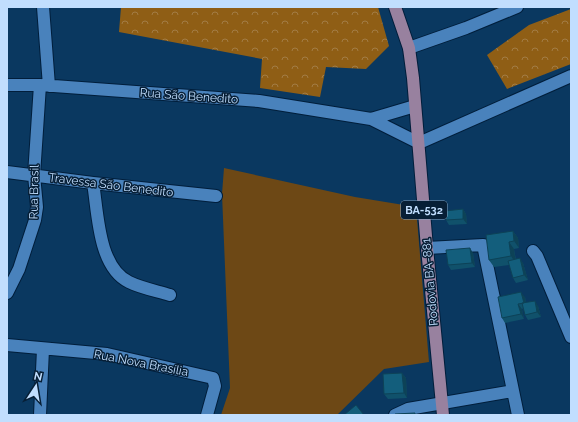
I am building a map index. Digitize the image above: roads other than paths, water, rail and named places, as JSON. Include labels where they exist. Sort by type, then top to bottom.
[{"type":"main road","name":"Rodovia BA-881","points":[[395,7],[409,48],[443,409]]},
{"type":"street","name":"Rua Brasil","points":[[7,293],[19,269],[35,220],[37,207],[34,175],[44,86],[43,7]]},
{"type":"street","points":[[409,48],[466,28],[517,7]]},
{"type":"street","points":[[419,143],[570,78]]},
{"type":"street","name":"Rua São Benedito","points":[[7,85],[44,86],[259,101],[371,119],[419,143]]},
{"type":"street","name":"Rua São Benedito","points":[[371,119],[415,106]]},
{"type":"street","name":"Travessa São Benedito","points":[[7,172],[216,196]]},
{"type":"street","points":[[93,183],[105,256],[120,276],[130,283],[170,295]]},
{"type":"street","points":[[427,248],[483,245],[518,415]]},
{"type":"street","points":[[532,252],[537,256],[571,338]]},
{"type":"street","name":"Rua Nova Brasília","points":[[7,345],[107,354],[213,378],[215,386],[207,415]]},
{"type":"street","points":[[40,415],[43,349]]},
{"type":"street","points":[[395,415],[408,409],[443,409],[513,392]]}]
